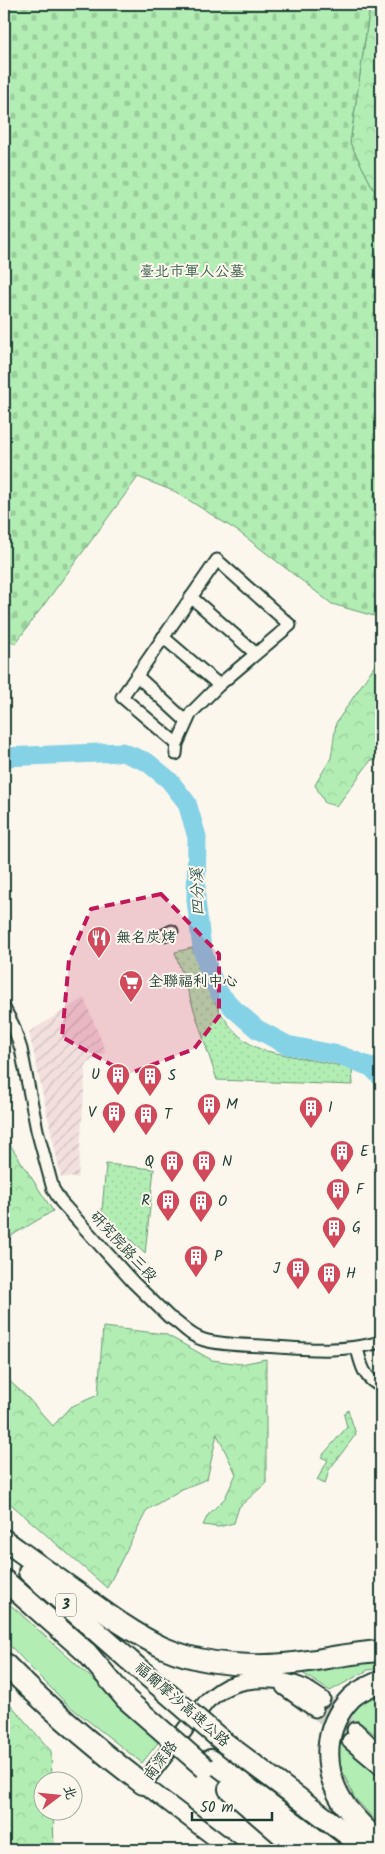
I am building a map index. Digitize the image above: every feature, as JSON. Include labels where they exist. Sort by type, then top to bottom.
[{"type":"highway","points":[[4,1540],[102,1610],[141,1636],[166,1648],[214,1662],[263,1666],[292,1664],[381,1651]]},
{"type":"highway","name":"福爾摩沙高速公路","points":[[4,1550],[225,1743],[368,1850]]},
{"type":"highway","name":"3","points":[[4,1580],[87,1653],[126,1699],[208,1764]]},
{"type":"highway","points":[[4,1663],[65,1722],[142,1784]]},
{"type":"highway","points":[[381,1681],[352,1697],[338,1714],[328,1749],[328,1766],[332,1784],[343,1804],[381,1843]]},
{"type":"highway","points":[[208,1764],[299,1850]]},
{"type":"highway","name":"福爾摩沙高速公路","points":[[208,1764],[330,1850]]},
{"type":"main road","name":"南深路","points":[[230,1850],[142,1784],[207,1702],[216,1693],[229,1686],[264,1680],[287,1682],[304,1688],[318,1704]]},
{"type":"main road","points":[[381,1755],[353,1736],[381,1767]]},
{"type":"street","points":[[217,560],[290,625],[255,653],[191,713],[186,721],[176,749],[122,697],[163,637],[217,560]]},
{"type":"street","points":[[191,597],[255,653]]},
{"type":"street","points":[[163,637],[219,685]]},
{"type":"street","points":[[136,676],[186,721]]},
{"type":"street","name":"研究院路三段","points":[[4,1008],[22,1049],[37,1130],[53,1189],[61,1202],[133,1282],[169,1317],[175,1320],[184,1330],[204,1340],[234,1344],[328,1350],[357,1348],[381,1342]]},
{"type":"street","points":[[357,1348],[362,1369],[371,1382],[381,1386]]},
{"type":"highlighted area","points":[[161,894],[219,954],[219,1016],[194,1049],[128,1074],[62,1037],[69,960],[91,909]]},
{"type":"shaded area","points":[[84,998],[106,1052],[86,1064],[78,1178],[61,1177],[29,1032]]},
{"type":"green space","name":"臺北市軍人公墓","points":[[4,4],[365,4],[369,12],[350,143],[381,204],[381,618],[332,604],[239,532],[176,492],[138,477],[15,644],[4,634]]},
{"type":"green space","points":[[365,4],[381,4],[381,204],[350,143],[369,12]]},
{"type":"green space","points":[[381,656],[381,761],[371,760],[337,806],[325,803],[315,785],[331,758],[336,723]]},
{"type":"green space","points":[[192,948],[218,1009],[238,1035],[266,1051],[352,1068],[353,1085],[217,1080],[175,952]]},
{"type":"green space","points":[[4,1104],[7,1140],[53,1211],[4,1240]]},
{"type":"green space","points":[[106,1164],[154,1169],[145,1254],[102,1211]]},
{"type":"green space","points":[[103,1327],[165,1334],[212,1360],[241,1364],[266,1359],[266,1483],[239,1507],[234,1523],[218,1527],[203,1525],[208,1515],[225,1498],[236,1474],[217,1434],[207,1479],[182,1489],[147,1510],[107,1588],[4,1498],[4,1376],[27,1397],[53,1426],[70,1407],[98,1395]]},
{"type":"green space","points":[[348,1410],[356,1434],[329,1470],[325,1484],[317,1480],[328,1460],[321,1457],[347,1427],[344,1415]]},
{"type":"green space","points":[[4,1599],[160,1740],[142,1763],[68,1705],[4,1639]]},
{"type":"green space","points":[[381,1658],[381,1668],[368,1670],[330,1691],[299,1671]]},
{"type":"green space","points":[[381,1688],[381,1739],[357,1720],[345,1740],[357,1756],[381,1780],[381,1825],[354,1797],[337,1754],[342,1721],[354,1705]]},
{"type":"green space","points":[[4,1697],[51,1751],[52,1772],[32,1772],[32,1822],[53,1822],[54,1850],[4,1850]]},
{"type":"waterway","name":"四分溪","points":[[4,757],[122,752],[147,762],[169,780],[187,803],[197,837],[196,900],[202,949],[219,993],[257,1029],[287,1045],[339,1055],[371,1067],[381,1077]]},
{"type":"tunnel","points":[[322,1699],[355,1730]]},
{"type":"tunnel","points":[[315,1709],[350,1741]]},
{"type":"place","name":"無名炭烤","points":[[99,959]]},
{"type":"place","name":"全聯福利中心","points":[[131,1003]]},
{"type":"place","name":"U","points":[[118,1096]]},
{"type":"place","name":"S","points":[[150,1097]]},
{"type":"place","name":"M","points":[[209,1126]]},
{"type":"place","name":"I","points":[[311,1129]]},
{"type":"place","name":"V","points":[[114,1134]]},
{"type":"place","name":"T","points":[[146,1136]]},
{"type":"place","name":"E","points":[[342,1173]]},
{"type":"place","name":"Q","points":[[172,1183]]},
{"type":"place","name":"N","points":[[204,1183]]},
{"type":"place","name":"F","points":[[338,1211]]},
{"type":"place","name":"R","points":[[168,1222]]},
{"type":"place","name":"O","points":[[201,1223]]},
{"type":"place","name":"G","points":[[334,1249]]},
{"type":"place","name":"P","points":[[196,1278]]},
{"type":"place","name":"J","points":[[298,1290]]},
{"type":"place","name":"H","points":[[329,1295]]}]
